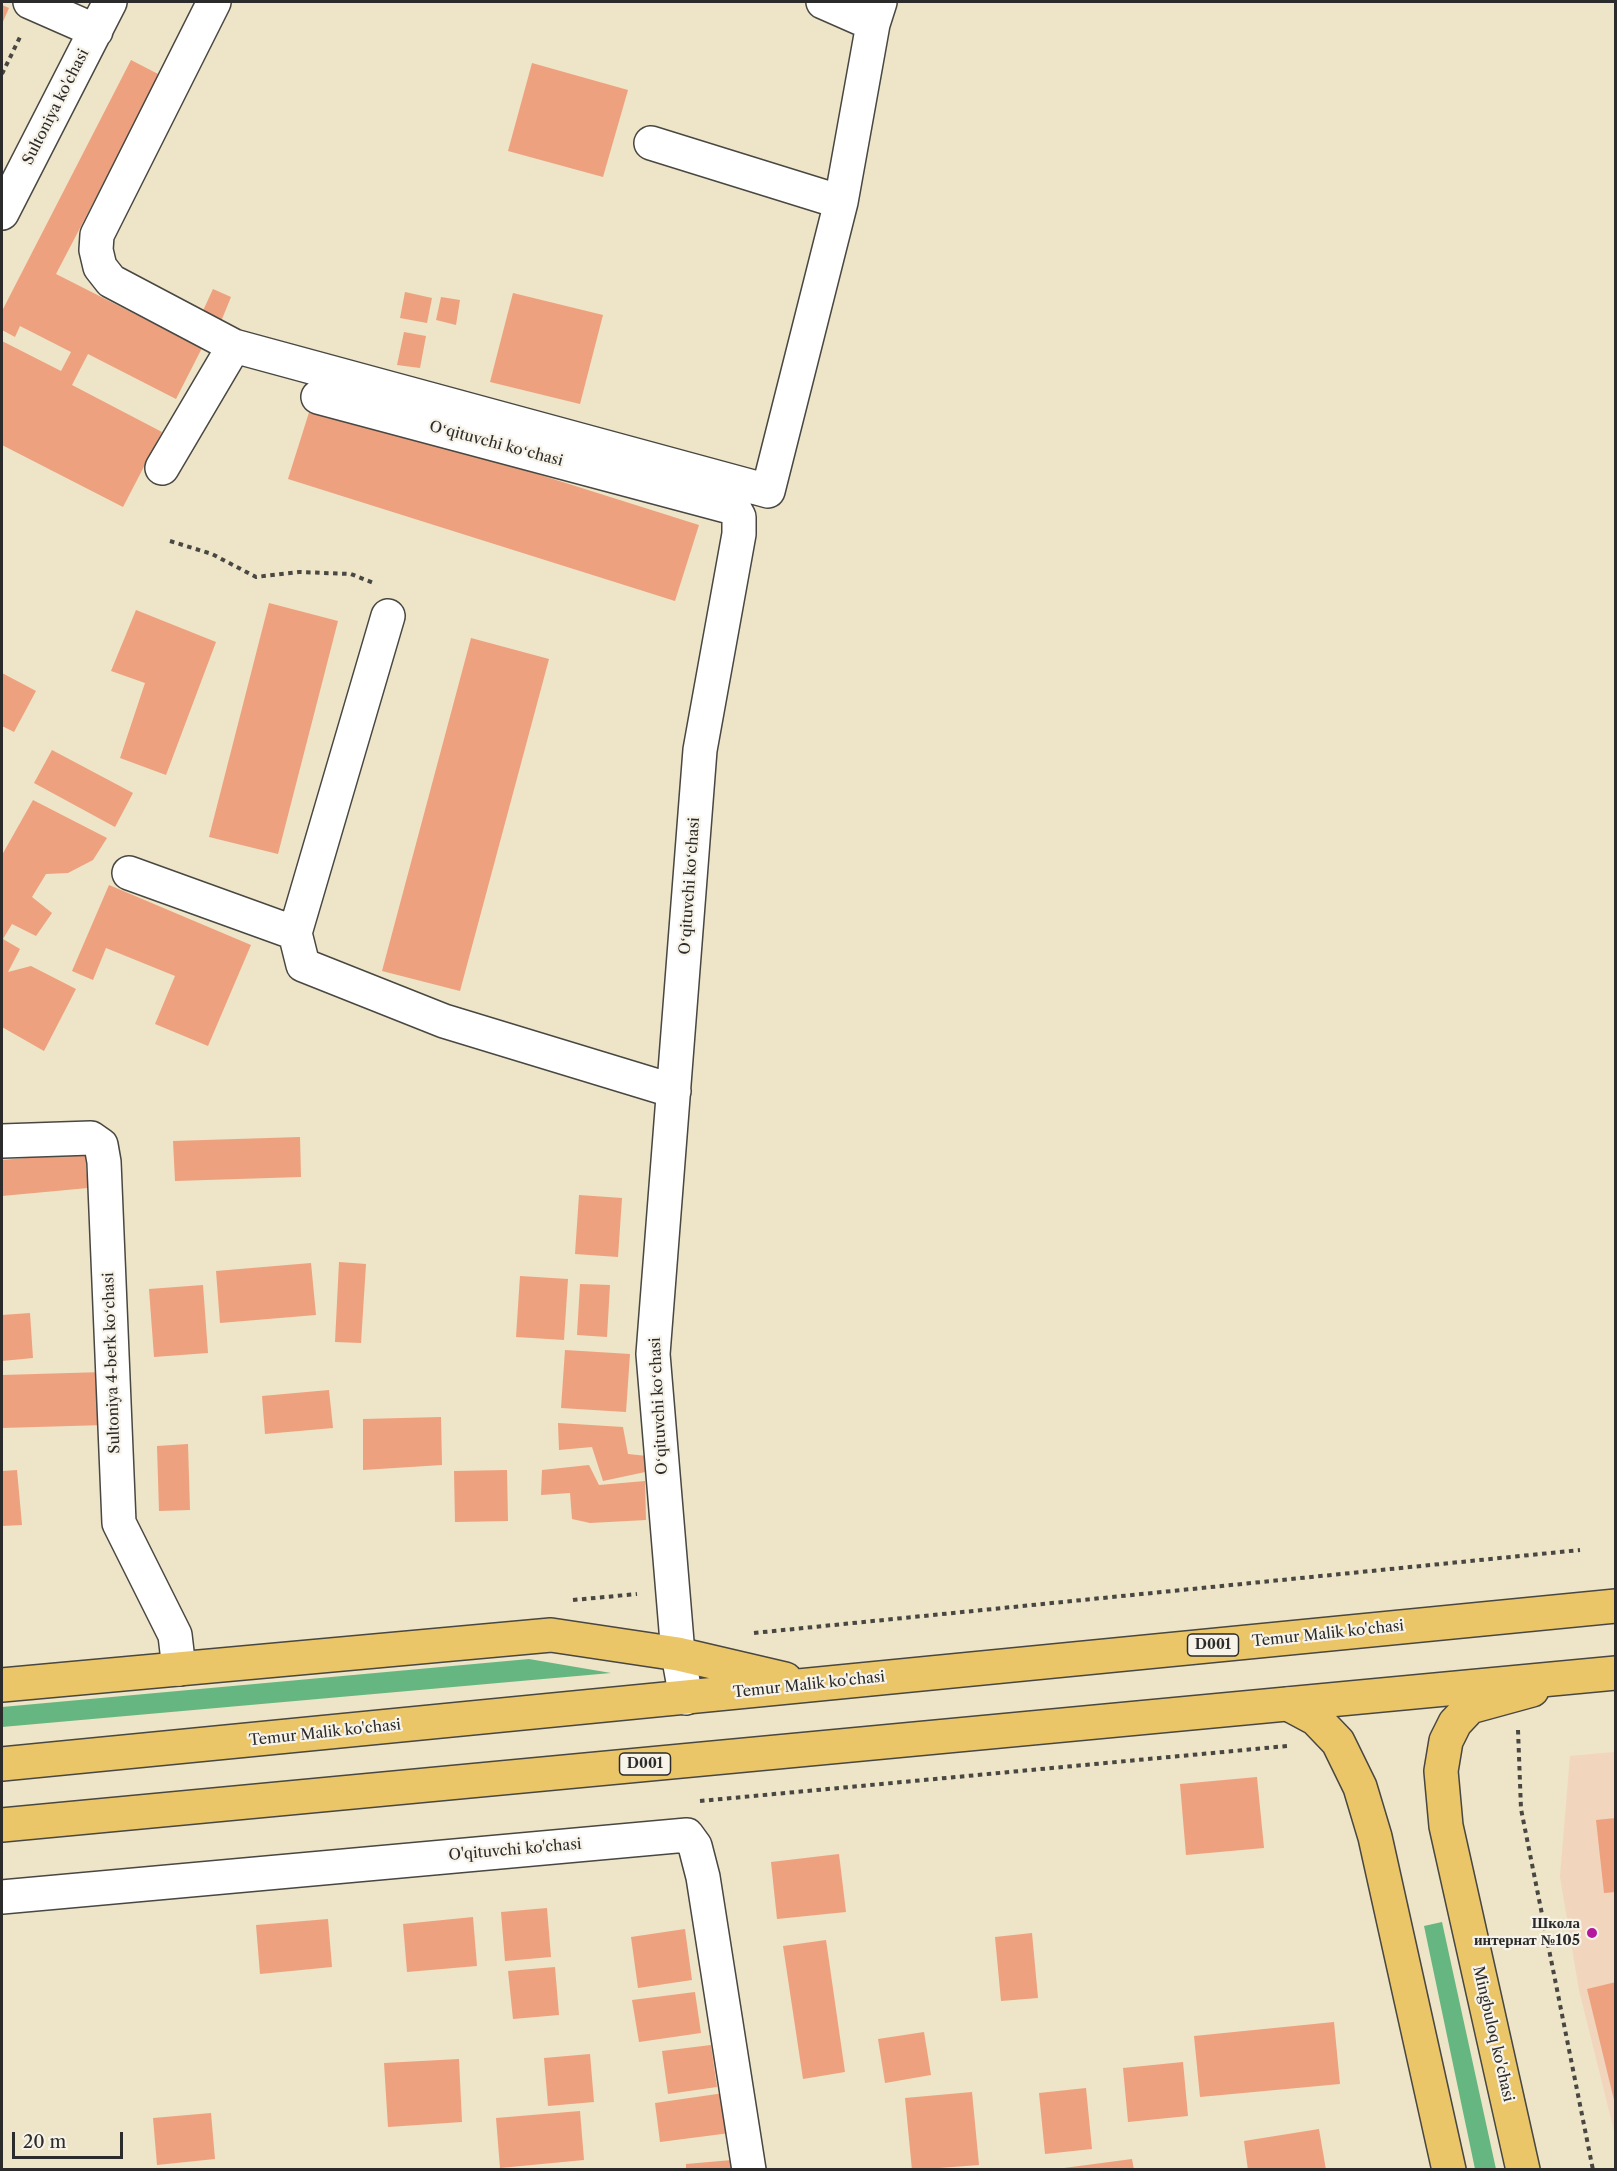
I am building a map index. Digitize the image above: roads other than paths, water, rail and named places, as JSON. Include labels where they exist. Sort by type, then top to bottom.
[{"type":"main road","name":"Temur Malik ko'chasi","points":[[2,1764],[1616,1606]]},
{"type":"main road","points":[[2,1685],[551,1635],[676,1639],[810,1685]]},
{"type":"main road","name":"D001","points":[[2,1825],[1601,1674]]},
{"type":"main road","name":"Mingbuloq ko'chasi","points":[[1523,2169],[1446,1826],[1441,1787],[1442,1756],[1455,1723],[1470,1707],[1601,1674]]},
{"type":"main road","points":[[1288,1704],[1316,1719],[1338,1742],[1360,1787],[1375,1837],[1449,2169]]},
{"type":"street","points":[[30,2],[96,31]]},
{"type":"street","name":"Sultoniya ko'chasi","points":[[2,213],[110,2]]},
{"type":"street","points":[[214,2],[97,235],[96,250],[100,267],[111,281],[234,346],[768,491],[841,201],[876,13],[823,2]]},
{"type":"street","points":[[651,142],[841,201]]},
{"type":"street","points":[[162,468],[234,346]]},
{"type":"street","name":"Oʻqituvchi koʻchasi","points":[[318,397],[734,508],[739,517],[739,534],[700,750],[653,1354],[676,1639],[686,1698]]},
{"type":"street","points":[[388,616],[295,933],[303,965],[444,1021],[674,1091]]},
{"type":"street","points":[[129,873],[295,933]]},
{"type":"street","name":"Sultoniya 4-berk koʻchasi","points":[[2,1141],[91,1138],[101,1145],[104,1162],[119,1523],[175,1635],[179,1669]]},
{"type":"street","name":"O'qituvchi ko'chasi","points":[[2,1897],[687,1835],[695,1846],[703,1877],[749,2169]]},
{"type":"place","name":"Школа интернат №105","points":[[1592,1933]]}]
